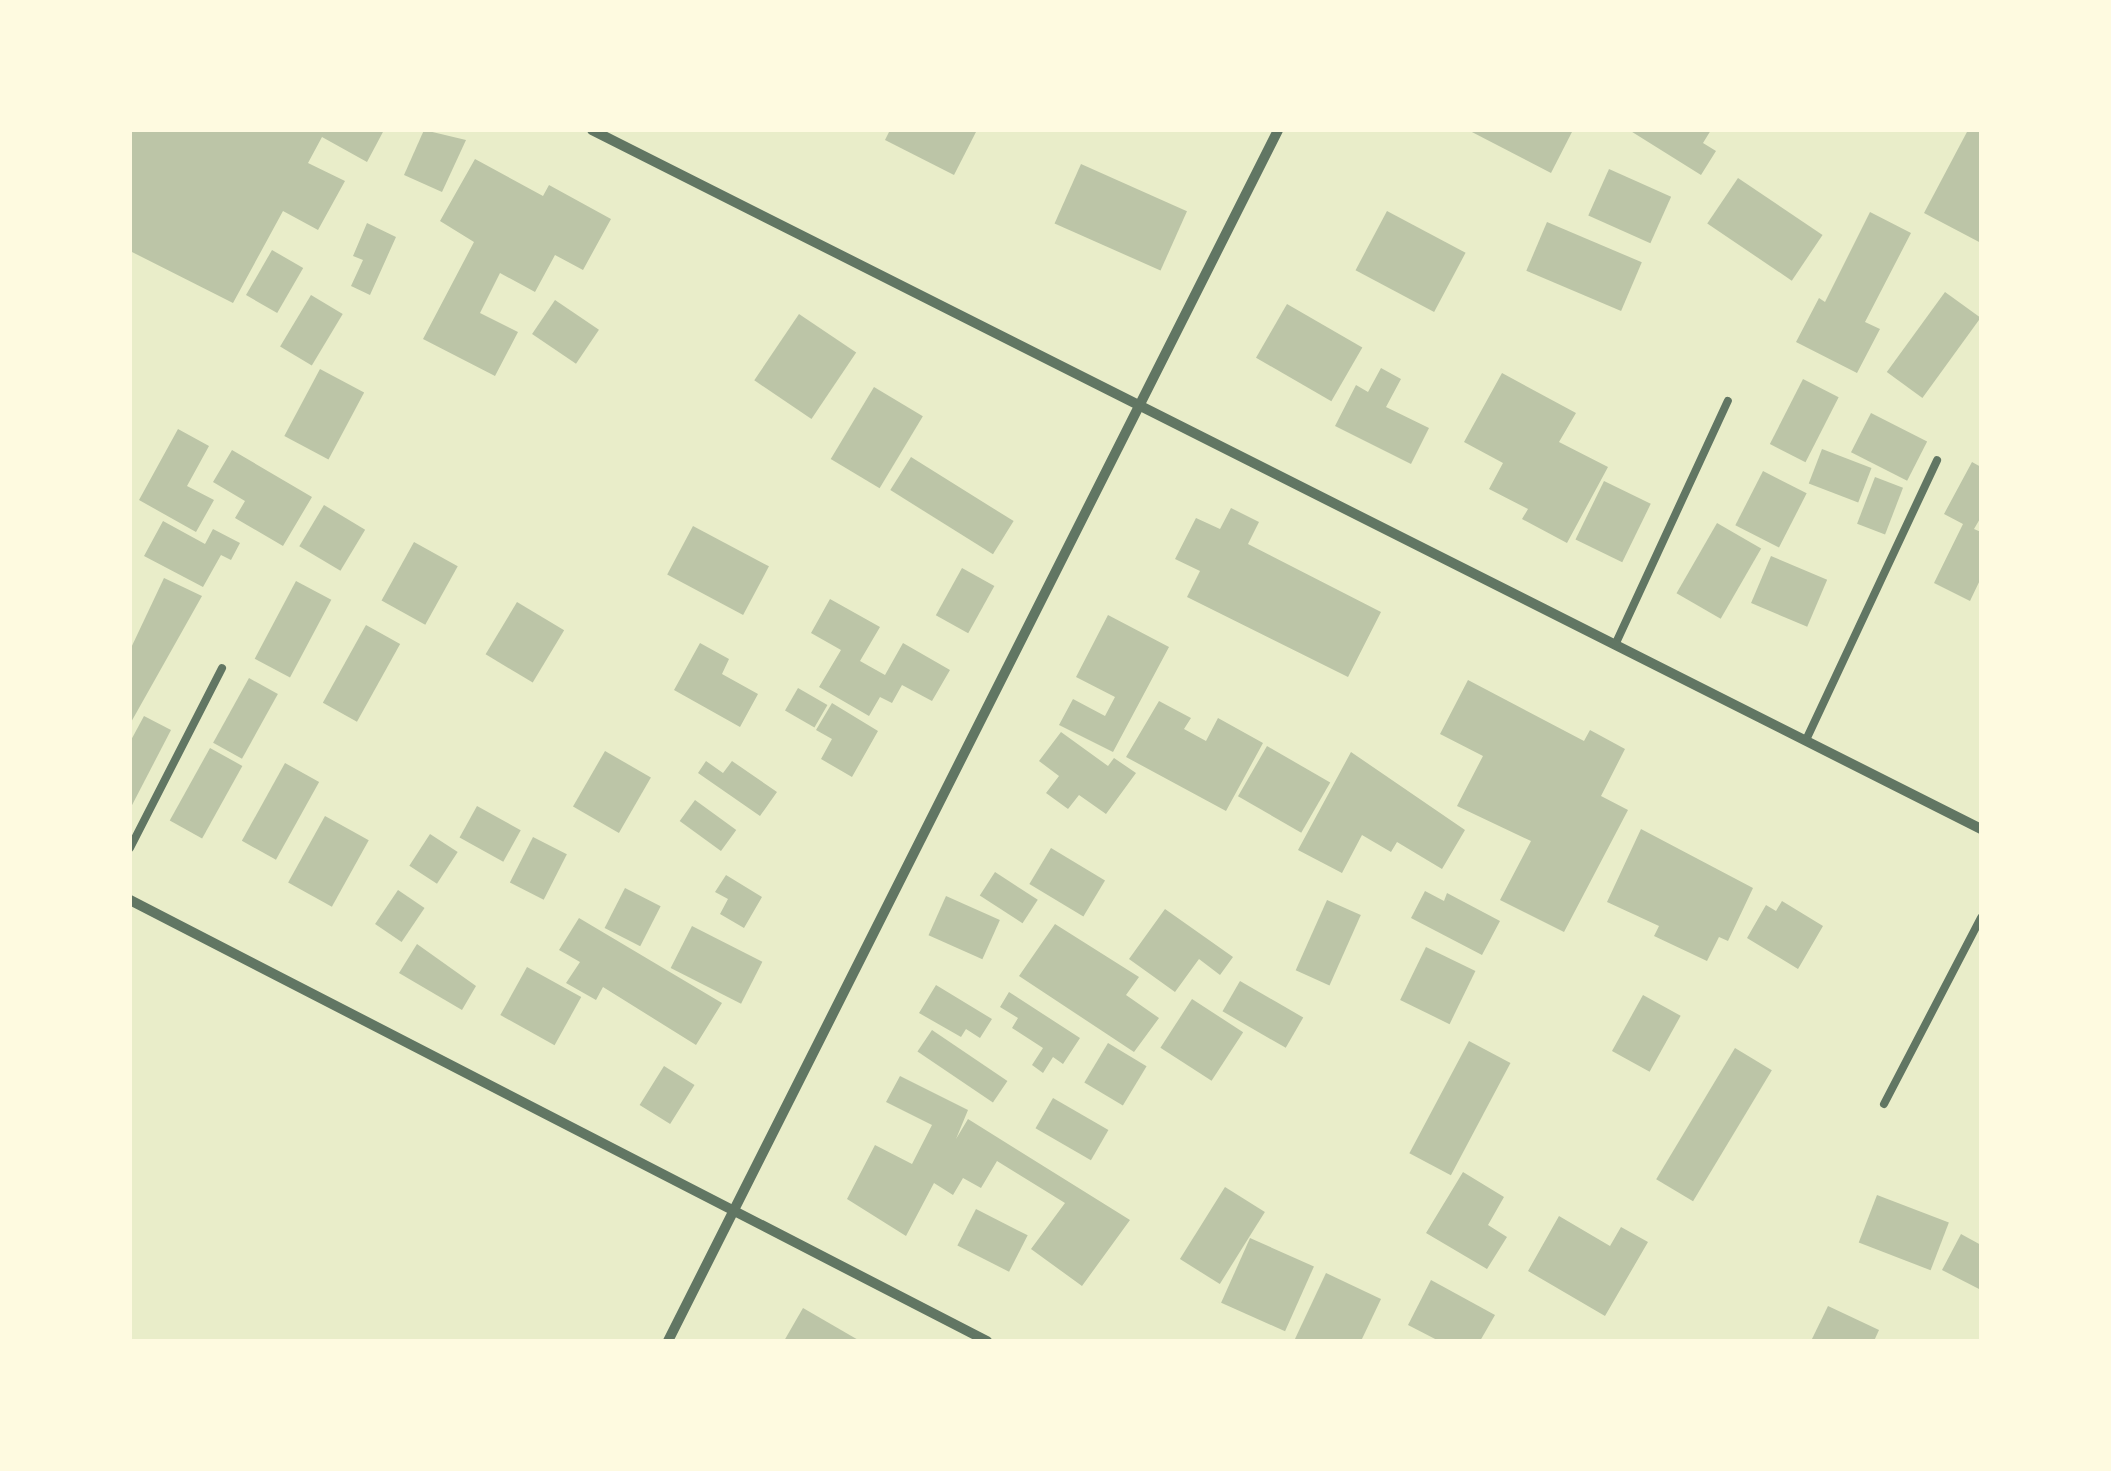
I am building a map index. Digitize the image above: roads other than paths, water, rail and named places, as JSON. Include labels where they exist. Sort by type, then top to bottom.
[{"type":"street","points":[[592,130],[1981,828]]},
{"type":"street","points":[[668,1341],[736,1214],[1134,404],[1278,130]]},
{"type":"street","points":[[130,900],[987,1341]]},
{"type":"lane","points":[[1615,645],[1728,401]]},
{"type":"lane","points":[[1806,740],[1937,460]]},
{"type":"lane","points":[[130,848],[222,668]]},
{"type":"lane","points":[[1884,1104],[1981,918]]}]
